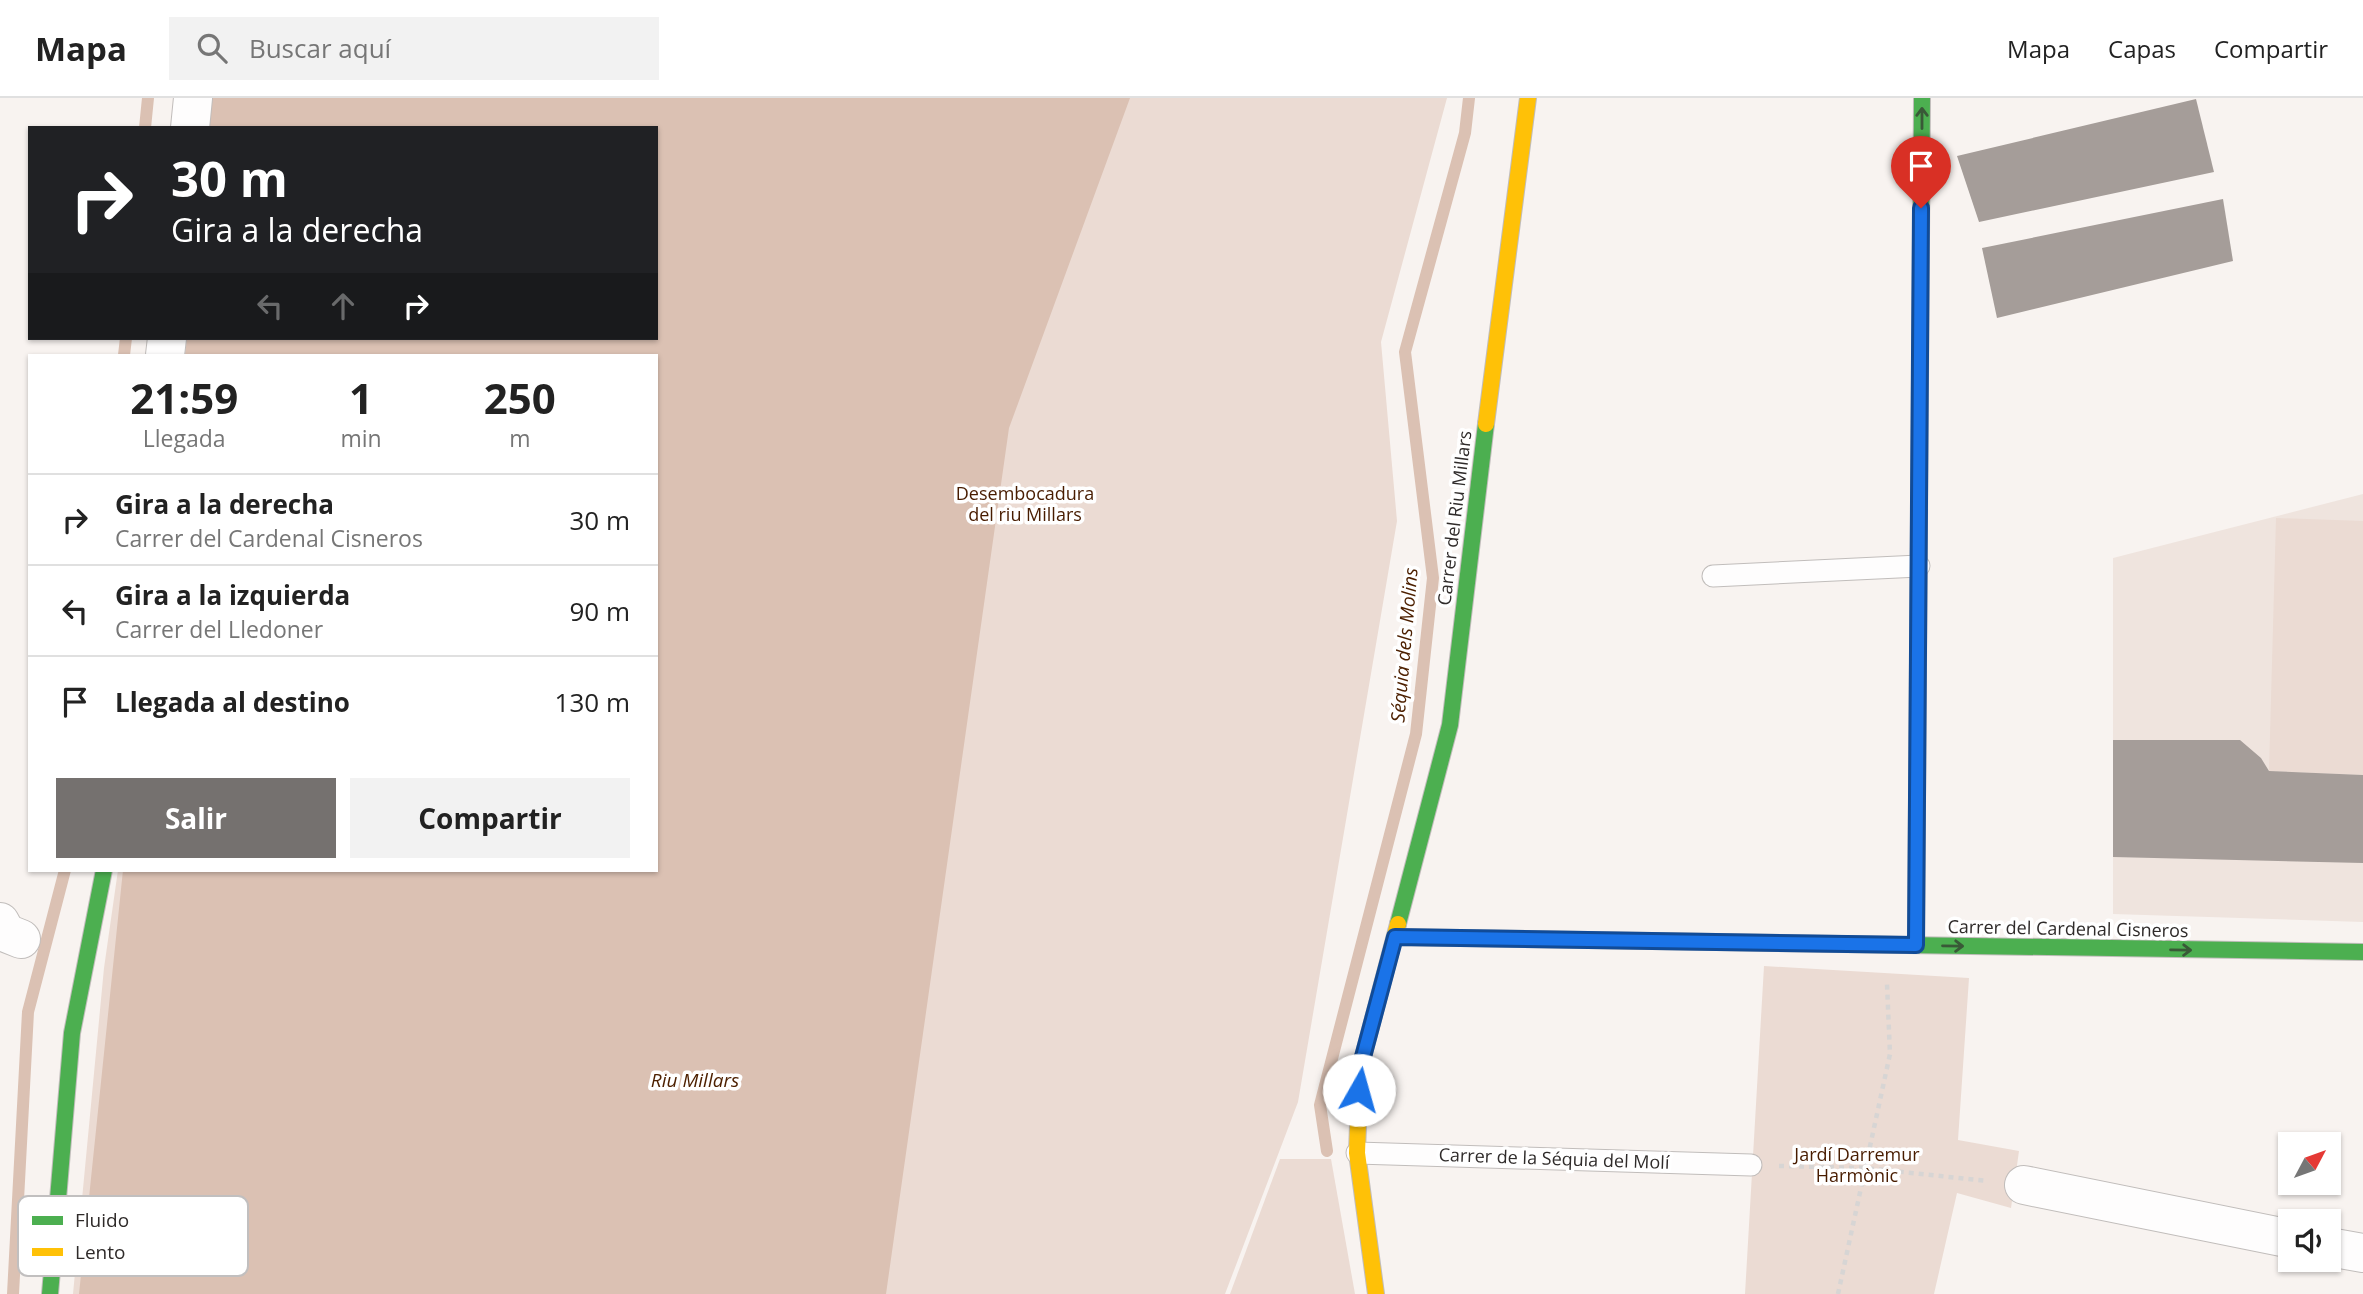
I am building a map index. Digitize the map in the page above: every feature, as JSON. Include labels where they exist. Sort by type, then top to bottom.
[{"type":"street","points":[[190,126],[193,98]]},
{"type":"street","name":"Carrer del Riu Millars","points":[[1395,937],[1450,725],[1528,98]]},
{"type":"street","points":[[1916,945],[1922,98]]},
{"type":"street","points":[[58,1196],[72,1033],[103,872]]},
{"type":"street","points":[[1376,1294],[1357,1153],[1360,1068],[1395,937]]},
{"type":"street","name":"Carrer del Cardenal Cisneros","points":[[1395,937],[2363,953]]},
{"type":"street","points":[[2024,1185],[2278,1236]]},
{"type":"street","points":[[2341,1249],[2363,1253]]},
{"type":"street","points":[[50,1294],[52,1276]]},
{"type":"lane","points":[[1713,576],[1919,566]]},
{"type":"lane","name":"Carrer de la Séquia del Molí","points":[[1357,1153],[1751,1165]]},
{"type":"path","points":[[1839,1294],[1890,1054],[1885,945]]},
{"type":"path","points":[[1751,1165],[1865,1168],[2024,1185]]},
{"type":"shaded area","points":[[2363,494],[2363,922],[2113,914],[2113,558]]},
{"type":"green space","name":"Desembocadura del riu Millars","points":[[203,98],[1447,98],[1381,342],[1397,521],[1298,1102],[1225,1294],[73,1294],[75,1276],[248,1276],[248,1196],[82,1196],[104,968],[118,872],[658,872],[658,354],[182,354],[183,340],[658,340],[658,126],[200,126]]},
{"type":"green space","points":[[2276,518],[2363,521],[2363,775],[2269,771]]},
{"type":"green space","name":"Jardí Darremur Harmònic","points":[[1764,966],[1969,978],[1958,1140],[2019,1151],[2011,1208],[1957,1193],[1934,1294],[1745,1294]]},
{"type":"green space","points":[[1280,1159],[1331,1159],[1355,1294],[1230,1294]]},
{"type":"water","name":"Riu Millars","points":[[212,98],[1130,98],[1009,428],[886,1294],[79,1294],[81,1276],[248,1276],[248,1196],[89,1196],[123,872],[658,872],[658,354],[185,354],[187,340],[658,340],[658,126],[209,126]]},
{"type":"building","points":[[2196,99],[2214,172],[1979,222],[1957,156]]},
{"type":"building","points":[[2223,199],[2233,261],[1997,318],[1982,248]]},
{"type":"building","points":[[2113,740],[2240,740],[2261,758],[2269,771],[2363,775],[2363,863],[2113,857]]},
{"type":"waterway","points":[[145,126],[148,98]]},
{"type":"waterway","name":"Séquia dels Molins","points":[[1327,1151],[1320,1105],[1416,734],[1433,578],[1405,352],[1465,133],[1469,98]]},
{"type":"waterway","points":[[124,354],[126,340]]},
{"type":"waterway","points":[[18,1196],[28,1012],[64,872]]},
{"type":"waterway","points":[[13,1294],[18,1200]]},
{"type":"traffic: fast","points":[[1916,945],[1922,98]]},
{"type":"traffic: fast","points":[[1398,924],[1450,725],[1486,424]]},
{"type":"traffic: fast","points":[[58,1196],[72,1033],[104,872]]},
{"type":"traffic: fast","points":[[1395,937],[2363,952]]},
{"type":"traffic: fast","points":[[50,1294],[52,1276]]},
{"type":"traffic: slow","points":[[1486,424],[1528,98]]},
{"type":"traffic: slow","points":[[1376,1294],[1357,1153],[1360,1068],[1398,924]]},
{"type":"route","points":[[1359,1090],[1360,1068],[1395,937],[1916,945],[1921,208]]}]
